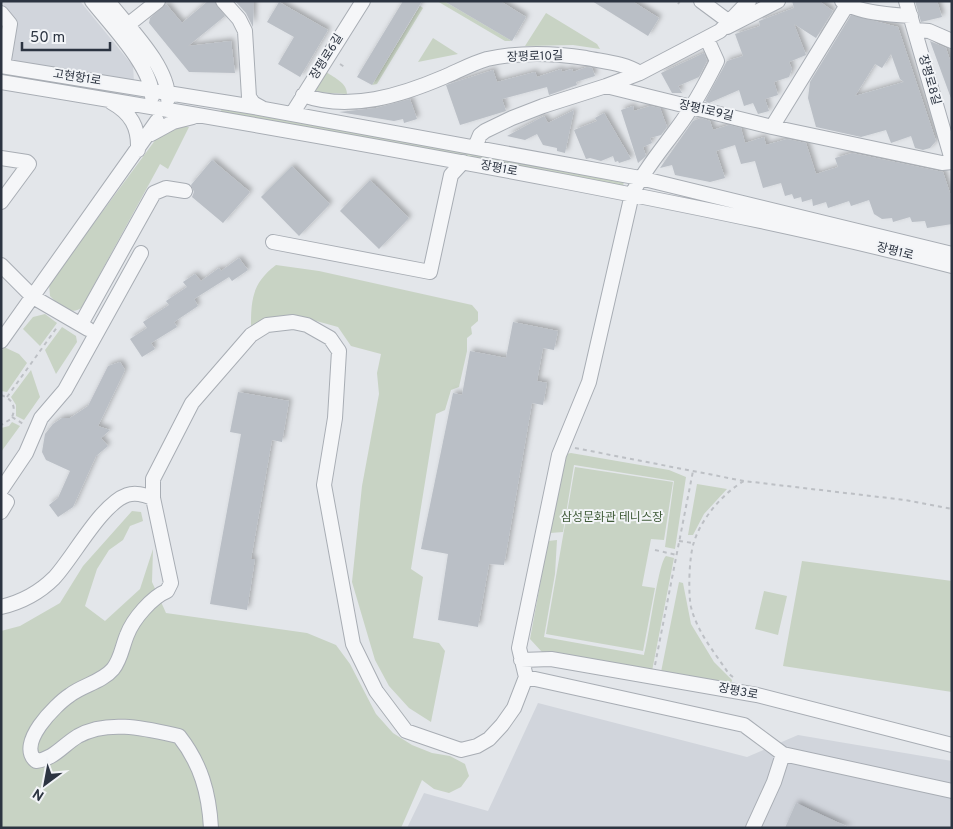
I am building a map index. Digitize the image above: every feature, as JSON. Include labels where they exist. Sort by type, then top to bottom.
[{"type":"street","points":[[92,1],[176,84],[200,98]]},
{"type":"street","points":[[108,1],[151,82],[151,107],[157,121]]},
{"type":"street","points":[[122,29],[158,1]]},
{"type":"street","points":[[223,1],[239,19],[245,31],[249,97],[253,103],[265,109]]},
{"type":"street","name":"장평로6길","points":[[292,114],[362,1]]},
{"type":"street","points":[[700,1],[724,26]]},
{"type":"street","points":[[475,147],[480,135],[497,125],[543,106],[640,74],[707,38],[724,26],[749,1]]},
{"type":"street","points":[[724,26],[778,1]]},
{"type":"street","name":"장평로8길","points":[[906,1],[952,161]]},
{"type":"street","points":[[772,127],[844,3],[888,15],[911,16]]},
{"type":"street","points":[[1,12],[10,24],[2,66]]},
{"type":"street","points":[[915,30],[950,36]]},
{"type":"street","points":[[211,828],[207,787],[191,751],[179,736],[135,727],[92,729],[69,742],[52,757],[36,761],[32,757],[29,748],[37,730],[57,706],[70,695],[104,677],[113,669],[133,624],[157,595],[168,591],[171,583],[153,498],[154,479],[192,403],[251,335],[267,325],[278,323],[306,324],[330,338],[339,351],[340,360],[336,372],[335,418],[324,485],[353,644],[376,691],[406,731],[461,750],[477,746],[489,739],[514,708],[526,676],[519,648],[562,445],[589,382],[632,194],[640,178],[690,107],[717,61],[707,38]]},
{"type":"street","name":"장평로10길","points":[[303,95],[335,101],[388,97],[412,90],[486,59],[525,55],[562,54],[627,65],[640,74]]},
{"type":"street","name":"고현항1로","points":[[2,66],[200,98]]},
{"type":"street","points":[[1,341],[157,121],[168,110],[169,92],[164,76],[157,66]]},
{"type":"street","name":"고현항1로","points":[[1,83],[168,110]]},
{"type":"street","name":"장평1로9길","points":[[606,86],[772,127],[942,163],[952,161]]},
{"type":"street","name":"장평1로","points":[[200,98],[640,178],[952,254]]},
{"type":"street","points":[[106,99],[130,115],[137,131],[138,150]]},
{"type":"street","name":"장평1로","points":[[168,110],[632,194],[810,231],[952,266]]},
{"type":"street","points":[[148,136],[173,122],[203,115]]},
{"type":"street","points":[[1,158],[27,162],[29,164],[1,202]]},
{"type":"street","points":[[428,272],[444,174],[438,158]]},
{"type":"street","points":[[428,272],[451,175],[463,162]]},
{"type":"street","points":[[81,324],[154,193],[166,188],[185,191]]},
{"type":"street","points":[[273,242],[428,272]]},
{"type":"street","points":[[1,490],[26,453],[41,418],[65,390],[141,253]]},
{"type":"street","points":[[1,266],[32,297],[33,305],[46,305],[95,333]]},
{"type":"street","points":[[32,297],[42,295],[46,305]]},
{"type":"street","points":[[1,607],[35,594],[46,586],[66,563],[89,531],[125,495],[134,494],[153,498]]},
{"type":"street","points":[[1,498],[7,502],[1,512]]},
{"type":"street","name":"장평3로","points":[[521,660],[551,659],[757,695],[950,744]]},
{"type":"street","points":[[526,676],[744,725],[783,754],[952,791]]},
{"type":"street","points":[[753,828],[774,782],[783,754]]},
{"type":"path","points":[[7,397],[66,316]]},
{"type":"path","points":[[1,395],[7,397],[13,405],[12,417],[8,423],[1,425]]},
{"type":"path","points":[[12,417],[34,431]]},
{"type":"path","points":[[562,445],[744,482],[905,500],[952,509]]},
{"type":"path","points":[[653,678],[693,471]]},
{"type":"path","points":[[736,679],[729,674],[698,628],[691,606],[693,543],[721,499],[744,482]]},
{"type":"path","points":[[680,541],[693,543]]},
{"type":"path","points":[[654,550],[677,555]]},
{"type":"shaded area","points":[[1,1],[80,1],[133,66],[134,82],[9,62],[17,24]]},
{"type":"shaded area","points":[[538,703],[747,757],[798,735],[952,761],[952,828],[407,828],[424,793],[488,811]]},
{"type":"green space","points":[[437,1],[444,1],[512,41],[505,41]]},
{"type":"green space","points":[[420,6],[423,8],[377,84],[372,85]]},
{"type":"green space","points":[[546,13],[597,44],[600,49],[573,45],[525,46]]},
{"type":"green space","points":[[433,38],[458,54],[418,62]]},
{"type":"green space","points":[[326,72],[343,84],[347,94],[315,92]]},
{"type":"green space","points":[[222,109],[624,181],[623,187],[220,112]]},
{"type":"green space","points":[[183,126],[189,127],[168,169],[160,164],[82,307],[74,311],[61,306],[50,296],[49,284],[159,135]]},
{"type":"green space","points":[[276,265],[319,271],[472,305],[478,312],[478,321],[471,327],[472,334],[467,338],[467,351],[459,387],[451,390],[445,410],[436,414],[411,569],[423,577],[413,638],[439,643],[445,651],[431,722],[409,708],[389,686],[375,660],[352,582],[362,486],[379,394],[377,373],[381,354],[351,346],[338,327],[309,319],[278,316],[251,327],[254,293],[262,278]]},
{"type":"green space","points":[[45,314],[57,323],[40,346],[23,329],[33,317]]},
{"type":"green space","points":[[62,327],[76,336],[77,342],[56,374],[45,350]]},
{"type":"green space","points":[[4,347],[19,354],[27,363],[7,392],[1,391],[1,352]]},
{"type":"green space","points":[[31,370],[40,397],[24,420],[16,416],[16,405],[11,397]]},
{"type":"green space","points":[[12,422],[20,426],[1,452],[1,428],[9,426]]},
{"type":"green space","points":[[571,453],[669,470],[686,477],[675,549],[665,547],[674,481],[574,465],[563,532],[550,533],[561,465],[566,454]]},
{"type":"green space","name":"삼성문화관 테니스장","points":[[575,467],[673,482],[664,540],[651,539],[642,586],[655,588],[643,651],[546,634]]},
{"type":"green space","points":[[697,484],[727,489],[704,514],[693,535],[688,535]]},
{"type":"green space","points":[[132,511],[141,512],[143,521],[130,526],[123,540],[109,550],[97,569],[85,606],[105,621],[140,589],[153,549],[152,582],[166,613],[307,633],[336,645],[350,664],[376,714],[393,733],[412,745],[432,753],[450,756],[465,764],[469,776],[461,787],[449,793],[434,789],[422,780],[401,828],[1,828],[1,631],[20,626],[60,603],[83,566]]},
{"type":"green space","points":[[557,540],[555,574],[544,637],[644,655],[663,562],[666,556],[674,558],[652,671],[542,652],[530,639],[548,541]]},
{"type":"green space","points":[[802,561],[952,581],[952,692],[783,666]]},
{"type":"green space","points":[[679,582],[683,583],[691,624],[714,662],[732,680],[731,685],[661,672]]},
{"type":"green space","points":[[764,591],[787,596],[778,635],[755,629]]},
{"type":"building","points":[[208,1],[214,1],[225,16],[188,46],[231,41],[235,73],[189,72],[149,23],[150,18],[166,4],[182,23]]},
{"type":"building","points":[[235,1],[254,1],[253,27],[246,13]]},
{"type":"building","points":[[403,1],[422,1],[372,85],[357,77]]},
{"type":"building","points":[[444,1],[500,1],[526,17],[512,41]]},
{"type":"building","points":[[592,1],[632,1],[659,18],[648,36]]},
{"type":"building","points":[[792,1],[819,1],[833,11],[816,38],[794,24],[806,55],[789,62],[792,69],[789,77],[774,82],[778,95],[765,99],[769,111],[758,114],[753,103],[744,106],[739,90],[709,103],[705,101],[727,61],[743,56],[735,34],[760,26],[759,21],[794,8]]},
{"type":"building","points":[[915,1],[937,1],[942,17],[921,22]]},
{"type":"building","points":[[279,2],[328,30],[300,77],[278,64],[294,37],[267,22]]},
{"type":"building","points":[[851,15],[898,27],[936,141],[930,148],[923,150],[915,148],[911,136],[891,143],[886,130],[861,137],[816,127],[808,98],[810,82]],"holes":[[[891,54],[900,79],[904,82],[855,96],[875,64],[882,68]]]},
{"type":"building","points":[[930,41],[946,48],[952,66],[952,101]]},
{"type":"building","points":[[704,53],[707,61],[699,77],[678,86],[682,93],[672,93],[661,73]]},
{"type":"building","points":[[587,67],[592,68],[595,76],[576,82],[577,85],[549,95],[547,87],[502,99],[506,111],[460,125],[446,85],[493,70],[497,82],[535,72],[537,77],[561,69],[562,72],[572,69],[573,72]]},
{"type":"building","points":[[410,99],[417,119],[404,123],[403,119],[394,121],[339,112],[376,108]]},
{"type":"building","points":[[633,106],[634,111],[650,106],[660,108],[667,127],[661,135],[650,138],[652,143],[643,147],[646,156],[638,163],[621,110]]},
{"type":"building","points":[[574,110],[565,153],[557,151],[557,148],[543,145],[537,134],[525,140],[507,136],[544,116],[548,123]]},
{"type":"building","points":[[604,113],[631,159],[619,163],[618,161],[615,162],[613,156],[601,161],[590,158],[586,159],[574,130],[597,121],[595,118]]},
{"type":"building","points":[[701,118],[710,121],[713,130],[729,125],[741,128],[745,143],[764,137],[766,145],[787,139],[806,143],[816,174],[838,167],[835,158],[852,153],[943,172],[952,199],[952,224],[927,228],[925,221],[912,222],[910,217],[893,222],[892,218],[882,219],[874,214],[869,200],[851,206],[849,201],[828,208],[826,202],[813,206],[812,199],[802,202],[801,197],[794,199],[792,194],[785,196],[781,183],[763,188],[755,161],[741,164],[735,145],[716,151],[725,178],[710,182],[675,175],[672,165],[660,168],[693,121]]},
{"type":"building","points":[[212,160],[250,192],[223,223],[192,197],[194,192],[191,185]]},
{"type":"building","points":[[292,166],[330,204],[299,236],[261,197]]},
{"type":"building","points":[[370,180],[409,218],[379,249],[340,211]]},
{"type":"building","points":[[239,258],[248,270],[232,281],[229,277],[194,299],[198,306],[174,322],[177,327],[151,343],[155,349],[142,357],[130,339],[147,328],[143,322],[169,305],[166,301],[187,287],[183,282],[195,274],[201,281],[219,268],[221,271]]},
{"type":"building","points":[[513,322],[558,331],[554,350],[543,348],[537,381],[547,383],[543,405],[532,403],[504,565],[489,564],[478,627],[438,620],[448,554],[421,549],[453,393],[462,395],[470,351],[506,358]]},
{"type":"building","points":[[120,362],[125,370],[98,426],[110,430],[101,438],[108,446],[96,456],[73,507],[58,517],[49,505],[58,498],[70,471],[46,460],[42,452],[45,434],[53,424],[62,418],[70,418],[88,406],[108,366]]},
{"type":"building","points":[[238,392],[289,401],[282,442],[272,440],[251,559],[255,559],[247,610],[210,604],[241,434],[230,432]]},
{"type":"building","points":[[796,803],[850,828],[785,828]]}]
